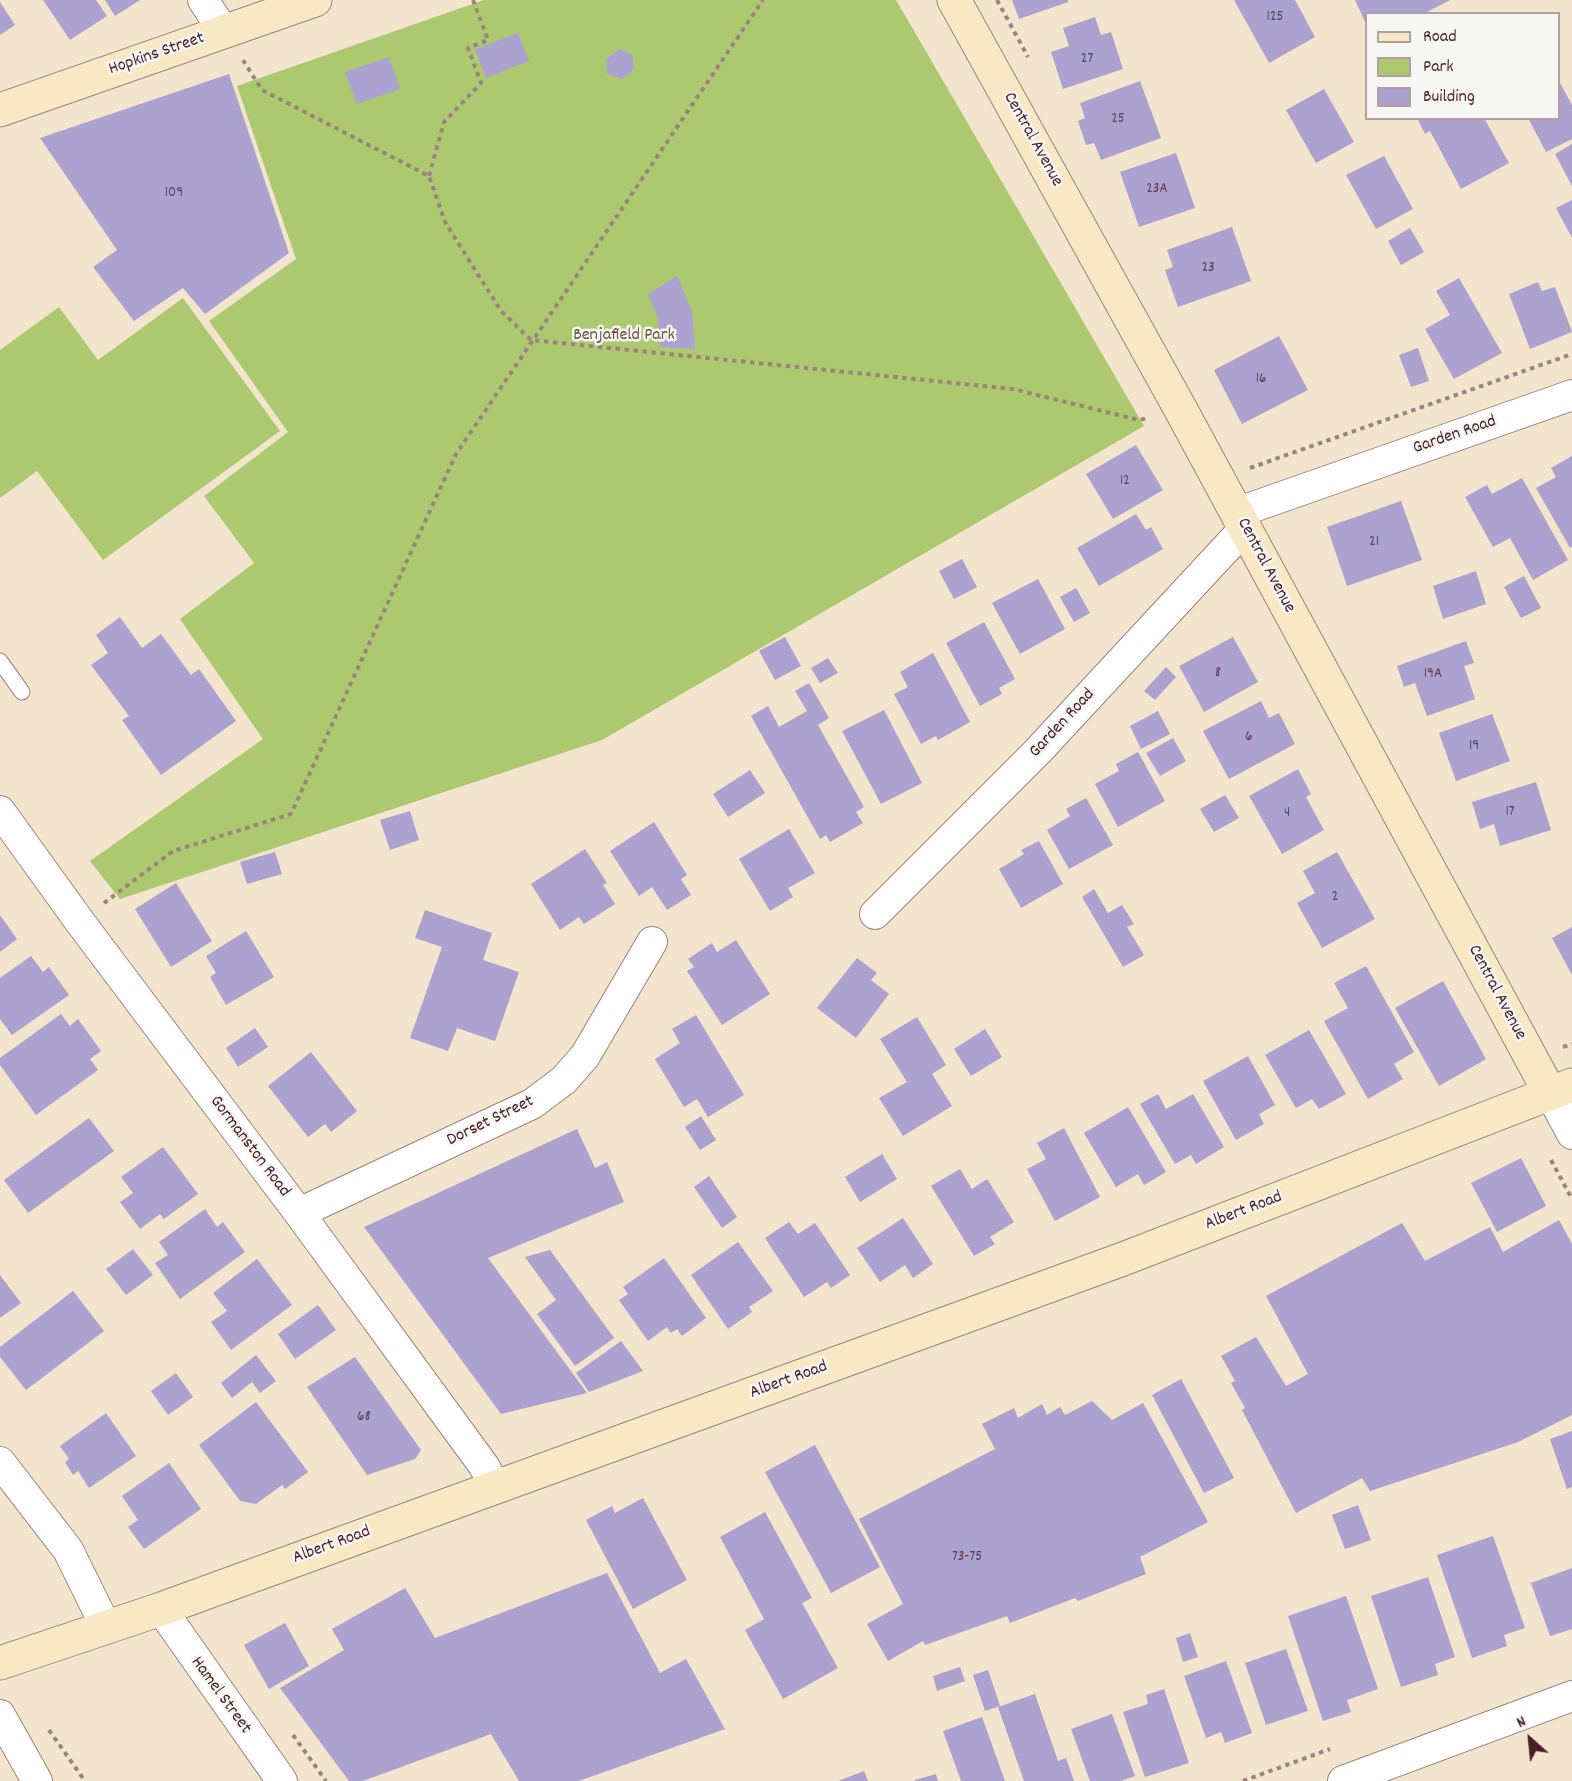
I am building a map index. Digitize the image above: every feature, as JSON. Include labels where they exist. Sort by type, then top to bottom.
[{"type":"street","points":[[203,0],[224,32]]},
{"type":"street","name":"Hopkins Street","points":[[0,110],[315,0]]},
{"type":"street","name":"Central Avenue","points":[[954,0],[1240,521],[1561,1089],[1572,1134]]},
{"type":"street","name":"Garden Road","points":[[875,914],[1038,751],[1240,521],[1572,395]]},
{"type":"street","name":"Gormanston Road","points":[[0,811],[80,922],[299,1213],[484,1466],[495,1486]]},
{"type":"street","name":"Dorset Street","points":[[299,1213],[532,1104],[556,1086],[585,1056],[652,942]]},
{"type":"street","name":"Albert Road","points":[[0,1663],[161,1609],[1142,1252],[1561,1089]]},
{"type":"street","points":[[0,1462],[68,1550],[106,1627]]},
{"type":"street","name":"Hamel Street","points":[[161,1609],[181,1641],[282,1781]]},
{"type":"street","points":[[1343,1781],[1572,1696]]},
{"type":"street","points":[[0,1714],[37,1781]]},
{"type":"lane","points":[[0,663],[22,692]]},
{"type":"path","points":[[473,0],[488,40],[468,48],[482,83],[444,122],[429,176],[445,222],[501,312],[531,340],[1013,389],[1139,420],[1181,410]]},
{"type":"path","points":[[80,922],[173,850],[291,814],[456,454],[763,0]]},
{"type":"path","points":[[224,32],[262,90],[429,176]]},
{"type":"path","points":[[1218,480],[1572,354]]},
{"type":"green space","name":"Benjafield Park","points":[[484,0],[896,0],[1144,426],[602,740],[120,899],[90,861],[263,739],[180,619],[254,563],[204,496],[288,432],[209,321],[296,259],[237,86]]},
{"type":"green space","points":[[183,298],[280,431],[103,560],[37,471],[0,498],[0,350],[59,307],[98,360]]},
{"type":"building","points":[[43,0],[96,0],[107,16],[70,40]]},
{"type":"building","points":[[105,0],[140,0],[115,16]]},
{"type":"building","points":[[1012,0],[1068,0],[1068,2],[1019,19]]},
{"type":"building","points":[[1234,0],[1295,0],[1315,37],[1269,63]]},
{"type":"building","points":[[1355,0],[1450,0],[1427,12],[1365,12],[1365,22]]},
{"type":"building","points":[[0,2],[15,25],[0,35]]},
{"type":"building","points":[[1095,17],[1101,35],[1111,32],[1123,69],[1063,89],[1051,52],[1069,46],[1063,28]]},
{"type":"building","points":[[518,33],[529,61],[486,78],[475,49]]},
{"type":"building","points":[[619,49],[633,55],[634,70],[622,79],[607,74],[606,59]]},
{"type":"building","points":[[389,57],[400,89],[357,104],[345,72]]},
{"type":"building","points":[[229,74],[289,253],[205,314],[183,288],[134,321],[93,267],[117,250],[40,138]]},
{"type":"building","points":[[1140,81],[1161,138],[1101,160],[1094,143],[1086,145],[1078,121],[1085,118],[1080,103]]},
{"type":"building","points":[[1560,83],[1572,105],[1572,139],[1546,152],[1529,120],[1560,120]]},
{"type":"building","points":[[1324,89],[1354,142],[1316,163],[1286,110]]},
{"type":"building","points":[[1418,120],[1485,120],[1509,163],[1461,189],[1430,131],[1425,134]]},
{"type":"building","points":[[1572,144],[1572,186],[1555,154]]},
{"type":"building","points":[[1176,153],[1195,208],[1139,227],[1120,172]]},
{"type":"building","points":[[1384,156],[1413,209],[1376,229],[1346,175]]},
{"type":"building","points":[[1572,200],[1572,238],[1556,208]]},
{"type":"building","points":[[1232,227],[1251,281],[1178,307],[1165,270],[1173,267],[1167,250]]},
{"type":"building","points":[[1410,228],[1424,252],[1401,265],[1388,241]]},
{"type":"building","points":[[677,276],[692,311],[695,349],[660,347],[658,319],[648,294]]},
{"type":"building","points":[[1459,278],[1502,353],[1454,379],[1425,329],[1450,315],[1436,291]]},
{"type":"building","points":[[1538,282],[1542,291],[1555,287],[1572,332],[1530,349],[1509,294]]},
{"type":"building","points":[[1279,336],[1308,390],[1242,424],[1214,370]]},
{"type":"building","points":[[1418,348],[1429,381],[1411,387],[1399,355]]},
{"type":"building","points":[[1136,445],[1163,490],[1113,519],[1086,474]]},
{"type":"building","points":[[1572,456],[1572,546],[1570,548],[1536,488],[1556,477],[1551,468]]},
{"type":"building","points":[[1522,478],[1568,560],[1533,580],[1510,538],[1493,547],[1465,497],[1487,485],[1492,494]]},
{"type":"building","points":[[1401,501],[1422,560],[1347,586],[1327,527]]},
{"type":"building","points":[[1136,514],[1146,530],[1151,527],[1163,549],[1099,586],[1077,548]]},
{"type":"building","points":[[962,559],[977,587],[954,599],[939,571]]},
{"type":"building","points":[[1476,571],[1486,604],[1443,619],[1433,586]]},
{"type":"building","points":[[1524,576],[1541,608],[1521,618],[1504,587]]},
{"type":"building","points":[[1038,579],[1065,629],[1020,654],[992,603]]},
{"type":"building","points":[[1076,588],[1090,613],[1074,622],[1060,597]]},
{"type":"building","points":[[120,617],[142,648],[161,634],[191,675],[199,669],[236,721],[161,775],[122,720],[129,716],[91,665],[108,653],[96,635]]},
{"type":"building","points":[[984,622],[1015,679],[999,688],[1002,694],[980,706],[946,643]]},
{"type":"building","points":[[785,637],[801,666],[775,680],[759,651]]},
{"type":"building","points":[[1233,637],[1258,682],[1204,712],[1179,666]]},
{"type":"building","points":[[1466,641],[1474,663],[1464,666],[1475,699],[1427,716],[1415,683],[1404,687],[1397,666]]},
{"type":"building","points":[[933,653],[970,722],[938,740],[936,736],[921,744],[894,694],[908,687],[900,672]]},
{"type":"building","points":[[828,658],[838,673],[820,683],[811,668]]},
{"type":"building","points":[[1166,667],[1176,677],[1155,700],[1144,691]]},
{"type":"building","points":[[809,683],[829,718],[818,725],[864,807],[856,812],[863,823],[830,842],[826,835],[820,839],[751,716],[768,706],[779,727],[807,711],[795,691]]},
{"type":"building","points":[[1261,701],[1269,718],[1279,713],[1295,744],[1229,779],[1203,731]]},
{"type":"building","points":[[884,710],[922,783],[881,804],[842,731]]},
{"type":"building","points":[[1158,711],[1170,734],[1141,749],[1130,726]]},
{"type":"building","points":[[1492,714],[1510,761],[1456,781],[1439,733]]},
{"type":"building","points":[[1173,738],[1186,761],[1160,776],[1146,753]]},
{"type":"building","points":[[1138,752],[1165,801],[1118,827],[1095,784],[1119,771],[1116,764]]},
{"type":"building","points":[[1298,769],[1311,794],[1306,797],[1324,830],[1282,854],[1249,796]]},
{"type":"building","points":[[750,770],[765,793],[728,817],[713,794]]},
{"type":"building","points":[[1536,782],[1551,830],[1500,846],[1494,824],[1480,829],[1472,802]]},
{"type":"building","points":[[1225,795],[1239,818],[1214,832],[1200,809]]},
{"type":"building","points":[[1086,798],[1113,845],[1069,869],[1047,830],[1070,816],[1066,809]]},
{"type":"building","points":[[410,811],[419,840],[390,850],[380,820]]},
{"type":"building","points":[[654,822],[687,875],[681,879],[691,895],[667,910],[652,887],[639,896],[610,851]]},
{"type":"building","points":[[789,829],[815,873],[788,888],[793,897],[770,911],[739,859]]},
{"type":"building","points":[[1039,841],[1063,884],[1021,908],[999,869],[1024,854],[1021,850]]},
{"type":"building","points":[[585,849],[607,883],[603,885],[615,904],[584,924],[579,917],[560,930],[531,884]]},
{"type":"building","points":[[275,852],[282,874],[247,884],[240,862]]},
{"type":"building","points":[[1337,852],[1375,919],[1322,948],[1297,903],[1315,893],[1303,871]]},
{"type":"building","points":[[176,883],[212,941],[171,967],[135,909]]},
{"type":"building","points":[[1094,889],[1108,913],[1122,905],[1134,924],[1127,927],[1144,955],[1123,967],[1082,897]]},
{"type":"building","points":[[425,910],[492,933],[483,960],[519,972],[495,1041],[457,1028],[448,1051],[410,1038],[442,947],[415,938]]},
{"type":"building","points":[[0,915],[17,939],[0,952]]},
{"type":"building","points":[[1572,927],[1572,975],[1552,938]]},
{"type":"building","points":[[246,931],[274,977],[226,1005],[210,977],[216,973],[206,956]]},
{"type":"building","points":[[736,940],[770,994],[722,1025],[687,971],[694,967],[688,959],[712,943],[717,952]]},
{"type":"building","points":[[31,956],[43,972],[49,967],[69,995],[12,1035],[0,1019],[0,978]]},
{"type":"building","points":[[857,958],[877,973],[871,980],[889,994],[856,1038],[817,1008]]},
{"type":"building","points":[[1366,966],[1414,1052],[1394,1064],[1403,1079],[1368,1099],[1324,1021],[1348,1008],[1334,983]]},
{"type":"building","points":[[1443,981],[1486,1059],[1439,1086],[1395,1008]]},
{"type":"building","points":[[61,1014],[70,1026],[78,1019],[101,1051],[90,1059],[98,1070],[36,1115],[0,1065],[0,1058]]},
{"type":"building","points":[[696,1015],[744,1095],[708,1117],[697,1099],[684,1107],[655,1059],[680,1043],[672,1029]]},
{"type":"building","points":[[917,1017],[946,1065],[932,1074],[952,1106],[903,1136],[879,1098],[907,1082],[880,1039]]},
{"type":"building","points":[[255,1028],[268,1047],[238,1067],[226,1048]]},
{"type":"building","points":[[985,1029],[1002,1057],[971,1076],[954,1049]]},
{"type":"building","points":[[1309,1030],[1346,1094],[1319,1109],[1312,1099],[1296,1108],[1265,1055]]},
{"type":"building","points":[[311,1052],[357,1111],[331,1132],[325,1124],[308,1137],[268,1086]]},
{"type":"building","points":[[1248,1056],[1275,1105],[1259,1114],[1264,1124],[1236,1140],[1203,1081]]},
{"type":"building","points":[[1158,1094],[1166,1109],[1193,1094],[1224,1147],[1196,1164],[1191,1155],[1175,1164],[1140,1104]]},
{"type":"building","points":[[1128,1107],[1166,1172],[1144,1185],[1138,1174],[1116,1187],[1084,1133]]},
{"type":"building","points":[[701,1116],[716,1140],[700,1150],[685,1127]]},
{"type":"building","points":[[89,1118],[114,1151],[28,1213],[4,1180]]},
{"type":"building","points":[[1064,1128],[1100,1197],[1055,1221],[1027,1169],[1046,1159],[1037,1143]]},
{"type":"building","points":[[577,1129],[595,1168],[607,1162],[624,1202],[488,1258],[587,1393],[501,1414],[364,1227]]},
{"type":"building","points":[[163,1147],[198,1194],[164,1219],[160,1214],[140,1229],[120,1202],[133,1193],[121,1177]]},
{"type":"building","points":[[882,1154],[897,1179],[860,1202],[845,1177]]},
{"type":"building","points":[[1521,1158],[1546,1206],[1497,1232],[1471,1183]]},
{"type":"building","points":[[960,1169],[972,1189],[987,1179],[1014,1222],[990,1237],[995,1244],[974,1256],[931,1186]]},
{"type":"building","points":[[709,1176],[737,1217],[722,1228],[694,1187]]},
{"type":"building","points":[[205,1209],[217,1227],[223,1222],[245,1252],[180,1299],[155,1263],[168,1255],[159,1242]]},
{"type":"building","points":[[903,1218],[933,1264],[913,1278],[905,1265],[880,1282],[857,1248]]},
{"type":"building","points":[[1559,1220],[1572,1244],[1572,1415],[1518,1442],[1370,1491],[1362,1478],[1296,1513],[1242,1410],[1245,1408],[1231,1383],[1235,1381],[1221,1356],[1256,1337],[1286,1386],[1308,1374],[1266,1296],[1402,1223],[1425,1261],[1490,1227],[1503,1252]]},
{"type":"building","points":[[789,1222],[798,1234],[815,1223],[850,1275],[831,1288],[827,1282],[804,1297],[765,1238]]},
{"type":"building","points":[[738,1242],[773,1291],[749,1307],[752,1312],[728,1329],[691,1275]]},
{"type":"building","points":[[133,1249],[153,1275],[126,1295],[106,1269]]},
{"type":"building","points":[[550,1250],[614,1338],[575,1366],[537,1314],[556,1300],[525,1257]]},
{"type":"building","points":[[664,1258],[706,1318],[682,1336],[677,1329],[671,1333],[667,1327],[648,1341],[619,1300],[628,1294],[623,1287]]},
{"type":"building","points":[[257,1259],[292,1305],[231,1350],[211,1322],[227,1311],[213,1293]]},
{"type":"building","points":[[0,1275],[21,1303],[0,1318]]},
{"type":"building","points":[[73,1291],[104,1331],[26,1390],[0,1357],[0,1347]]},
{"type":"building","points":[[318,1305],[336,1330],[295,1359],[278,1334]]},
{"type":"building","points":[[621,1341],[643,1371],[589,1392],[576,1373]]},
{"type":"building","points":[[256,1355],[276,1381],[260,1393],[252,1382],[232,1398],[221,1383]]},
{"type":"building","points":[[355,1357],[421,1450],[415,1459],[367,1475],[307,1387]]},
{"type":"building","points":[[176,1373],[193,1397],[168,1415],[151,1391]]},
{"type":"building","points":[[1181,1379],[1234,1478],[1204,1493],[1152,1395]]},
{"type":"building","points":[[1092,1401],[1112,1420],[1143,1403],[1208,1522],[1140,1557],[1146,1574],[1078,1601],[1075,1598],[1010,1623],[1007,1616],[925,1645],[923,1641],[888,1661],[867,1624],[903,1604],[859,1519],[995,1449],[982,1424],[1014,1408],[1018,1418],[1042,1404],[1047,1415],[1060,1407],[1065,1415]]},
{"type":"building","points":[[256,1402],[308,1472],[285,1489],[282,1485],[256,1504],[240,1501],[199,1445]]},
{"type":"building","points":[[106,1413],[136,1456],[89,1488],[78,1471],[73,1475],[65,1462],[69,1459],[60,1446]]},
{"type":"building","points":[[1572,1431],[1572,1487],[1567,1489],[1550,1439]]},
{"type":"building","points":[[815,1445],[880,1567],[831,1593],[765,1472]]},
{"type":"building","points":[[169,1463],[201,1509],[144,1549],[128,1527],[138,1520],[122,1496]]},
{"type":"building","points":[[643,1498],[687,1580],[633,1609],[586,1520],[612,1506],[615,1513]]},
{"type":"building","points":[[1358,1505],[1371,1540],[1345,1549],[1332,1515]]},
{"type":"building","points":[[765,1512],[812,1598],[802,1603],[838,1668],[783,1699],[745,1630],[764,1619],[720,1537]]},
{"type":"building","points":[[1493,1536],[1525,1628],[1504,1635],[1507,1646],[1472,1658],[1437,1555]]},
{"type":"building","points":[[1572,1568],[1572,1629],[1550,1636],[1531,1583]]},
{"type":"building","points":[[607,1573],[660,1673],[686,1659],[725,1729],[579,1781],[519,1781],[491,1734],[363,1781],[349,1781],[280,1688],[344,1650],[332,1629],[405,1588],[435,1638]]},
{"type":"building","points":[[1428,1577],[1455,1657],[1435,1664],[1438,1675],[1401,1687],[1371,1596]]},
{"type":"building","points":[[1346,1596],[1378,1689],[1347,1700],[1351,1712],[1323,1721],[1288,1616]]},
{"type":"building","points":[[285,1623],[309,1666],[269,1689],[244,1645]]},
{"type":"building","points":[[1190,1633],[1198,1657],[1183,1662],[1176,1638]]},
{"type":"building","points":[[1286,1649],[1308,1711],[1266,1725],[1245,1663]]},
{"type":"building","points":[[1226,1661],[1252,1733],[1225,1743],[1221,1732],[1206,1738],[1184,1676]]},
{"type":"building","points":[[960,1667],[965,1681],[937,1691],[933,1676]]},
{"type":"building","points":[[988,1670],[1000,1706],[985,1711],[973,1675]]},
{"type":"building","points":[[1164,1689],[1189,1763],[1145,1777],[1123,1712],[1148,1704],[1146,1695]]},
{"type":"building","points":[[1035,1694],[1058,1761],[1066,1758],[1074,1781],[1024,1781],[998,1707]]},
{"type":"building","points":[[1112,1714],[1135,1776],[1121,1781],[1090,1781],[1071,1729]]},
{"type":"building","points":[[982,1717],[1005,1781],[961,1781],[943,1731]]},
{"type":"building","points":[[864,1771],[868,1781],[838,1781]]},
{"type":"building","points":[[936,1774],[938,1781],[915,1781],[915,1780]]}]
